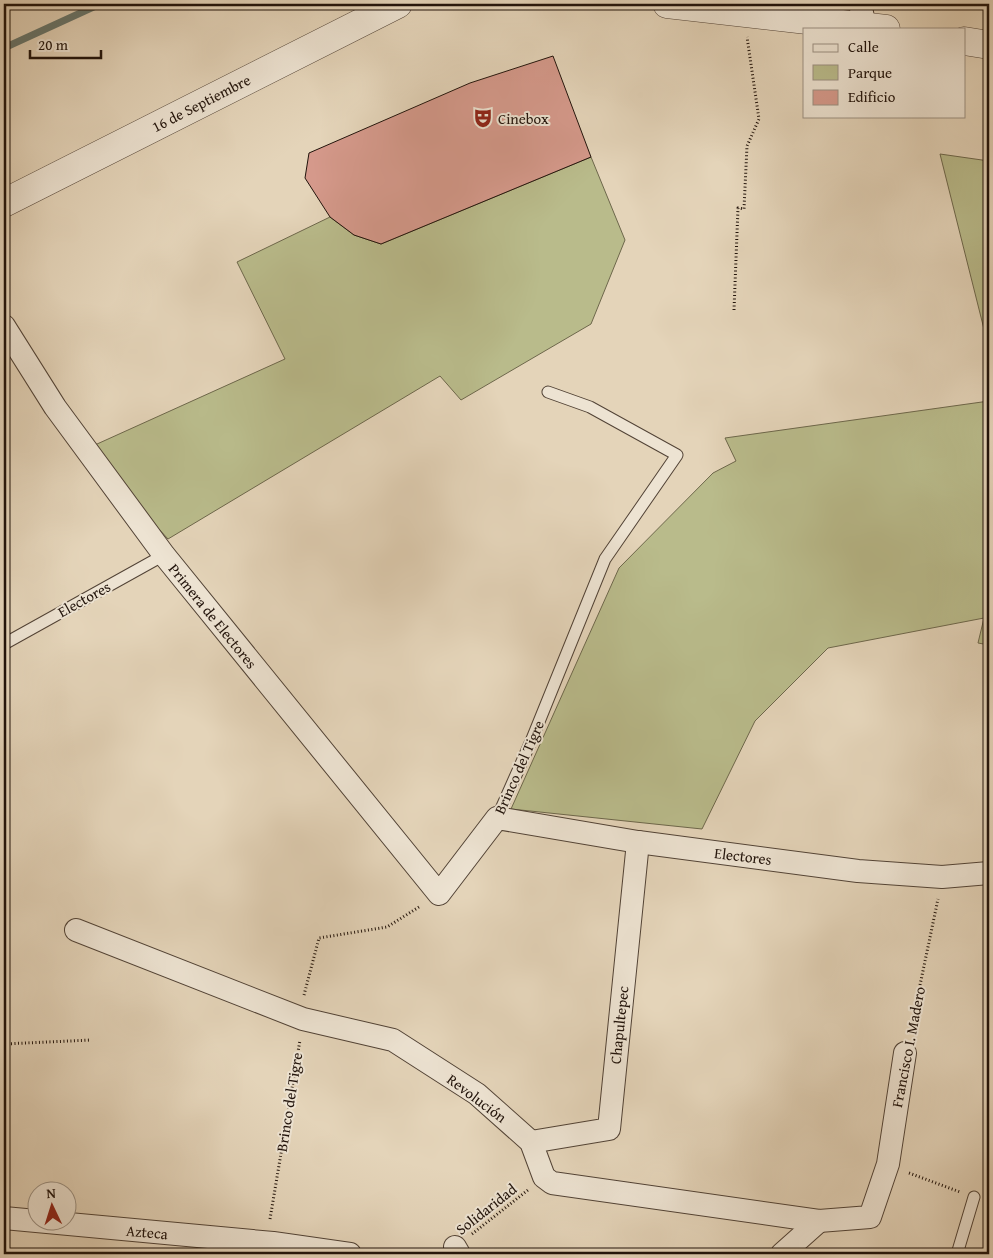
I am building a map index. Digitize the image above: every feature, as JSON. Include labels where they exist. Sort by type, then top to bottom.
[{"type":"street","name":"16 de Septiembre","points":[[4,203],[398,4]]},
{"type":"street","points":[[667,4],[743,12],[870,19]]},
{"type":"street","points":[[966,41],[989,45]]},
{"type":"street","name":"Primera de Electores","points":[[4,326],[55,407],[164,555],[439,894]]},
{"type":"street","name":"Electores","points":[[497,818],[638,842],[858,871],[942,876],[989,873]]},
{"type":"street","name":"Brinco del Tigre","points":[[439,894],[497,818]]},
{"type":"street","name":"Chapultepec","points":[[531,1142],[609,1129],[638,842]]},
{"type":"street","name":"Revolución","points":[[76,930],[303,1019],[393,1040],[477,1094],[531,1142],[544,1177]]},
{"type":"street","name":"Francisco I. Madero","points":[[819,1221],[870,1217],[888,1164],[906,1053]]},
{"type":"street","points":[[544,1177],[552,1183],[819,1221]]},
{"type":"street","name":"Azteca","points":[[4,1218],[237,1247],[266,1242],[350,1254]]},
{"type":"street","points":[[782,1254],[819,1221]]},
{"type":"lane","name":"Brinco del Tigre","points":[[497,818],[532,739],[605,559],[677,455],[590,407],[548,392]]},
{"type":"lane","name":"Electores","points":[[4,644],[164,555]]},
{"type":"lane","points":[[957,1254],[974,1197]]},
{"type":"path","points":[[734,310],[738,208],[744,208],[748,146],[759,119],[743,12]]},
{"type":"path","name":"Francisco I. Madero","points":[[906,1053],[942,876]]},
{"type":"path","name":"Brinco del Tigre","points":[[266,1242],[303,1019],[302,1002],[319,938],[387,928],[439,894]]},
{"type":"path","points":[[4,1044],[91,1040]]},
{"type":"path","points":[[888,1164],[974,1197]]},
{"type":"path","name":"Solidaridad","points":[[457,1251],[544,1177]]},
{"type":"green space","points":[[940,154],[989,161],[989,349]]},
{"type":"green space","points":[[591,157],[625,240],[591,324],[461,400],[440,376],[168,539],[86,449],[285,359],[237,262],[330,217],[354,235],[381,244]]},
{"type":"green space","points":[[989,401],[989,645],[978,643],[984,618],[828,648],[755,721],[702,829],[511,809],[619,568],[713,473],[736,461],[725,438]]},
{"type":"building","name":"Cinebox","points":[[553,56],[591,157],[381,244],[354,235],[330,217],[305,178],[309,153],[470,83]]},
{"type":"waterway","points":[[4,48],[100,4]]},
{"type":"place","name":"Cinebox","points":[[483,118]]}]
